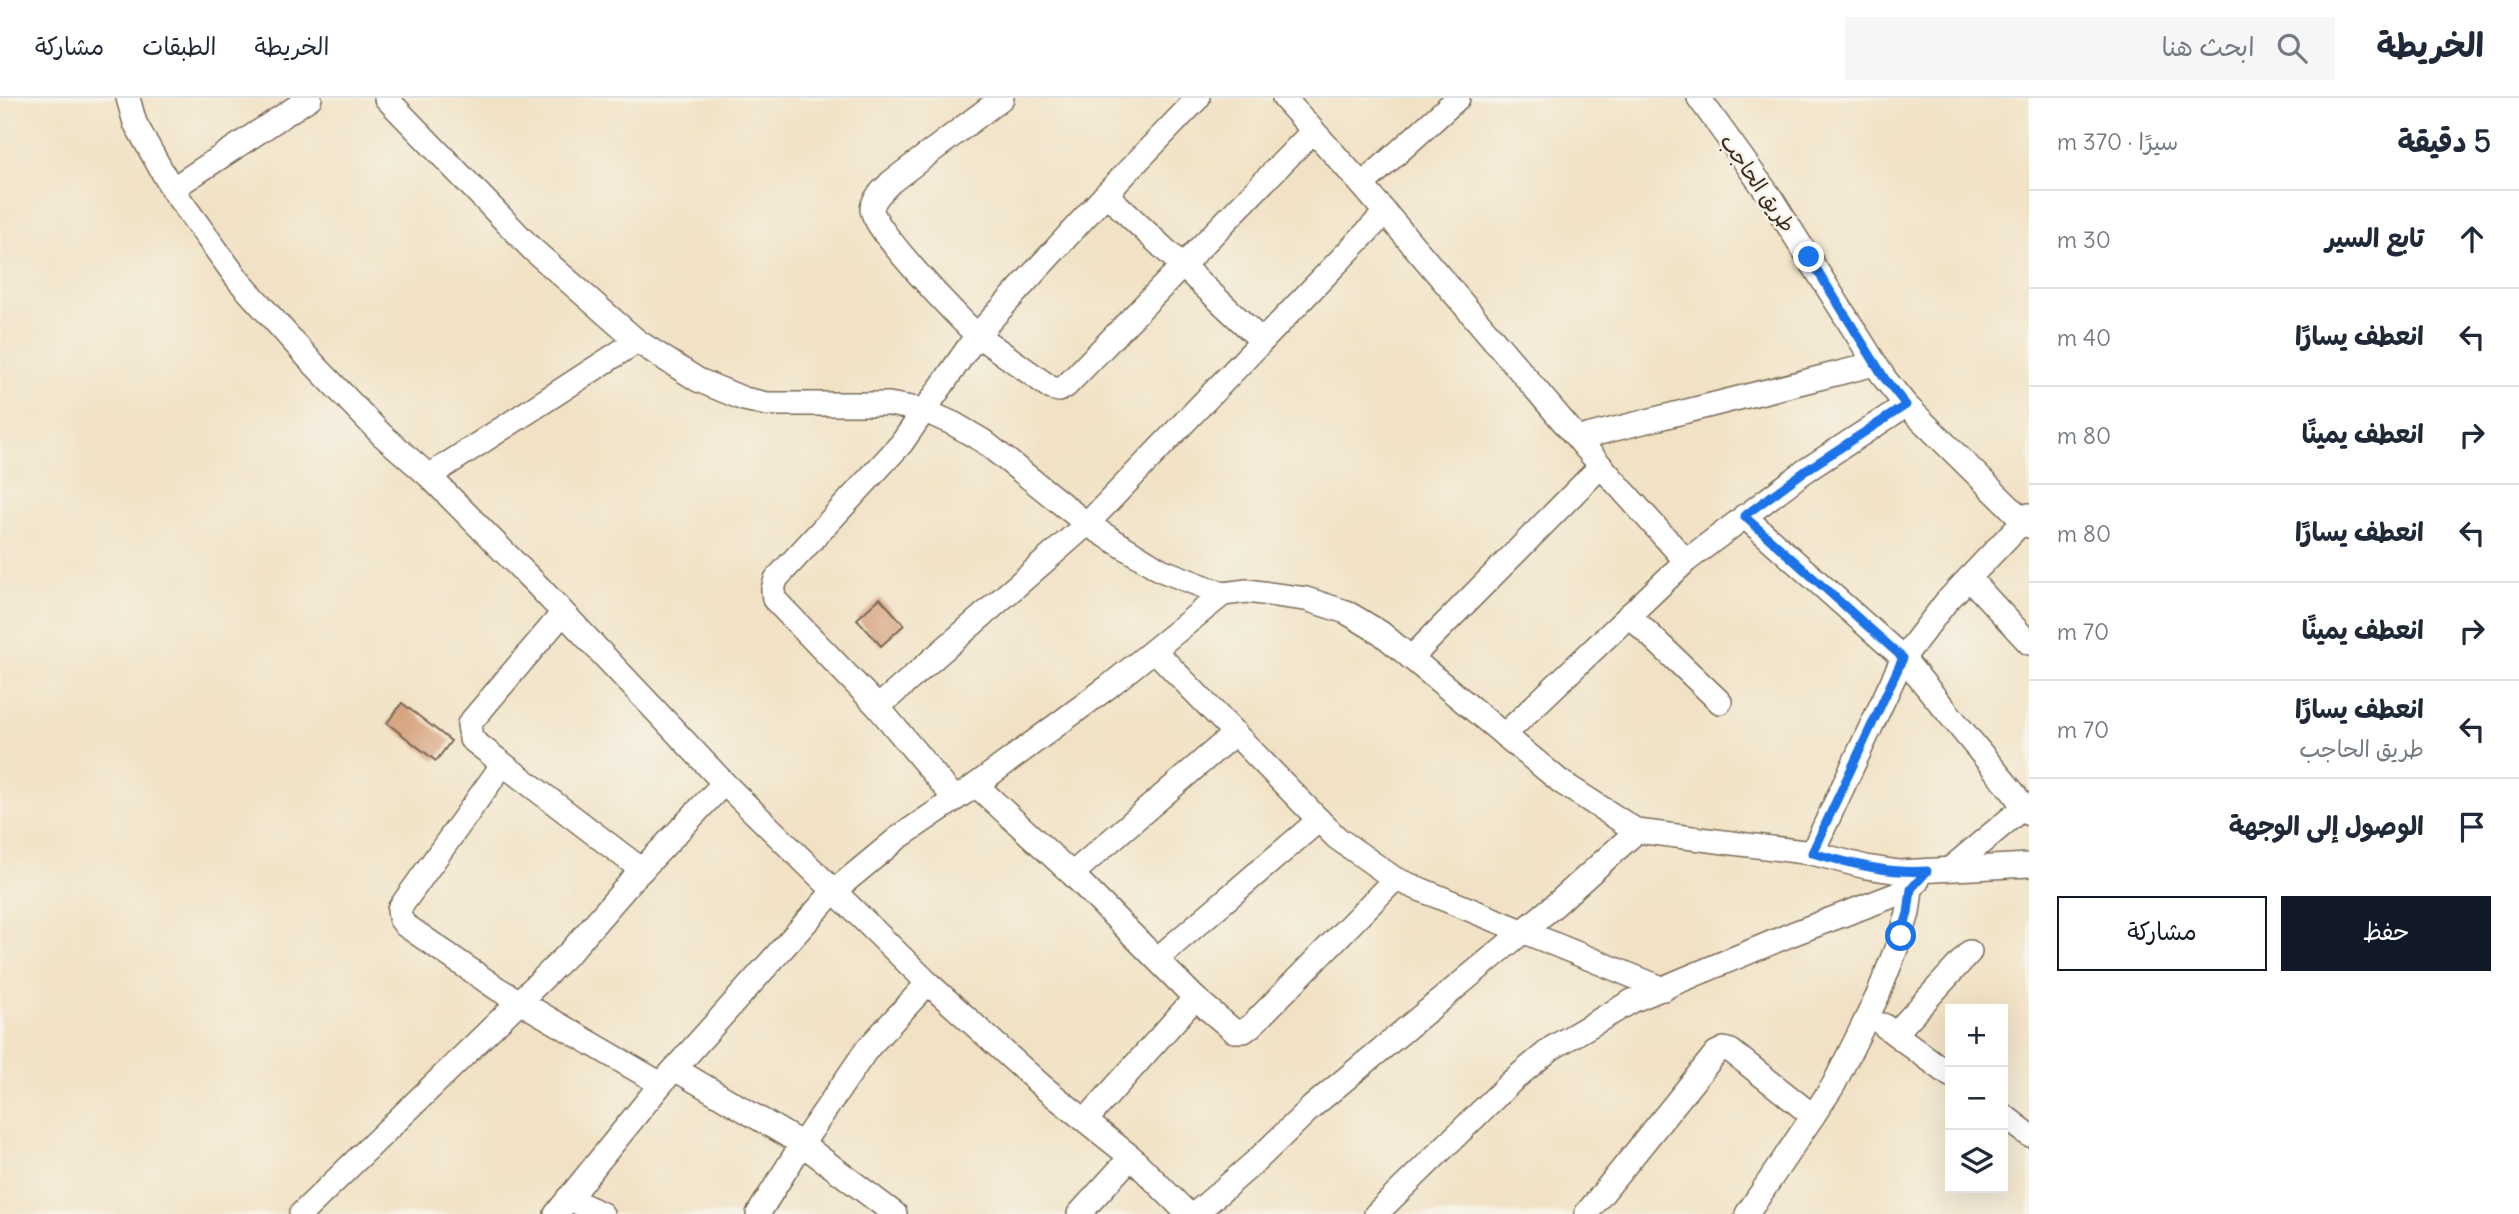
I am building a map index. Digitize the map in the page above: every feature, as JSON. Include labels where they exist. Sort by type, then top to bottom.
[{"type":"street","points":[[128,98],[135,123],[172,189],[239,281],[309,359],[381,434],[429,476],[564,613],[723,783],[928,984],[1043,1087],[1131,1157],[1188,1214]]},
{"type":"street","points":[[172,189],[310,98]]},
{"type":"street","points":[[387,98],[533,249],[637,341],[698,380],[744,399],[767,404],[881,403],[923,410],[983,441],[1087,524],[1161,570],[1223,594],[1247,591],[1268,593],[1306,599],[1346,612],[1381,633],[1561,782],[1637,831],[1812,853],[1899,872],[2029,865]]},
{"type":"street","points":[[1002,98],[891,182],[876,197],[872,208],[878,225],[957,318],[1051,388],[1059,390],[1066,386],[1313,131]]},
{"type":"street","points":[[955,799],[878,707],[774,599],[776,579],[901,444],[977,335],[1198,98]]},
{"type":"street","points":[[1283,98],[1362,185],[1601,466],[1686,561]]},
{"type":"street","points":[[1362,185],[1458,98]]},
{"type":"street","name":"طريق الحاجب","points":[[1699,98],[1771,198],[1874,363],[1906,405],[2027,520]]},
{"type":"street","points":[[1106,194],[1261,340]]},
{"type":"street","points":[[878,707],[1087,524],[1385,213]]},
{"type":"street","points":[[429,476],[637,341]]},
{"type":"street","points":[[1579,438],[1874,363]]},
{"type":"street","points":[[1504,736],[1686,561],[1805,471],[1906,405]]},
{"type":"street","points":[[1411,658],[1601,466]]},
{"type":"street","points":[[1744,516],[1903,658],[2026,811],[1951,869]]},
{"type":"street","points":[[1812,853],[1903,658],[1947,602],[2027,520]]},
{"type":"street","points":[[1969,578],[2029,643]]},
{"type":"street","points":[[602,1214],[562,1206],[668,1077],[834,891],[898,838],[976,785],[1155,651],[1223,594]]},
{"type":"street","points":[[564,613],[469,724],[471,739],[642,870]]},
{"type":"street","points":[[1629,615],[1720,702]]},
{"type":"street","points":[[1155,651],[1337,838],[1395,879],[1664,989]]},
{"type":"street","points":[[1072,874],[1236,733]]},
{"type":"street","points":[[503,765],[399,909],[400,918],[405,925],[518,1000],[802,1144],[895,1214]]},
{"type":"street","points":[[301,1214],[570,951],[723,783]]},
{"type":"street","points":[[976,785],[1072,874],[1195,998],[1234,1031],[1244,1031],[1395,879]]},
{"type":"street","points":[[1158,958],[1319,820]]},
{"type":"street","points":[[1195,1214],[1313,1106],[1525,930],[1637,831]]},
{"type":"street","points":[[1376,1214],[1512,1081],[1552,1048],[1632,1001],[1793,934],[1911,889],[1927,871]]},
{"type":"street","points":[[1748,1214],[1833,1086],[1869,1014],[1901,936],[1911,889]]},
{"type":"street","points":[[1895,1034],[1970,952]]},
{"type":"street","points":[[758,1214],[867,1049],[928,984]]},
{"type":"street","points":[[1086,1120],[1195,998]]},
{"type":"street","points":[[1869,1014],[1945,1071]]},
{"type":"street","points":[[1586,1214],[1716,1053],[1724,1049],[1731,1051],[1813,1116]]},
{"type":"street","points":[[2008,1119],[2029,1135]]},
{"type":"street","points":[[1079,1214],[1131,1157]]},
{"type":"building","points":[[880,598],[904,625],[881,646],[857,619]]},
{"type":"building","points":[[402,703],[451,741],[436,761],[387,723]]},
{"type":"route","points":[[1809,257],[1874,363],[1906,405],[1805,471],[1744,516],[1903,658],[1812,853],[1882,870],[1927,871],[1911,889],[1901,936]]}]
